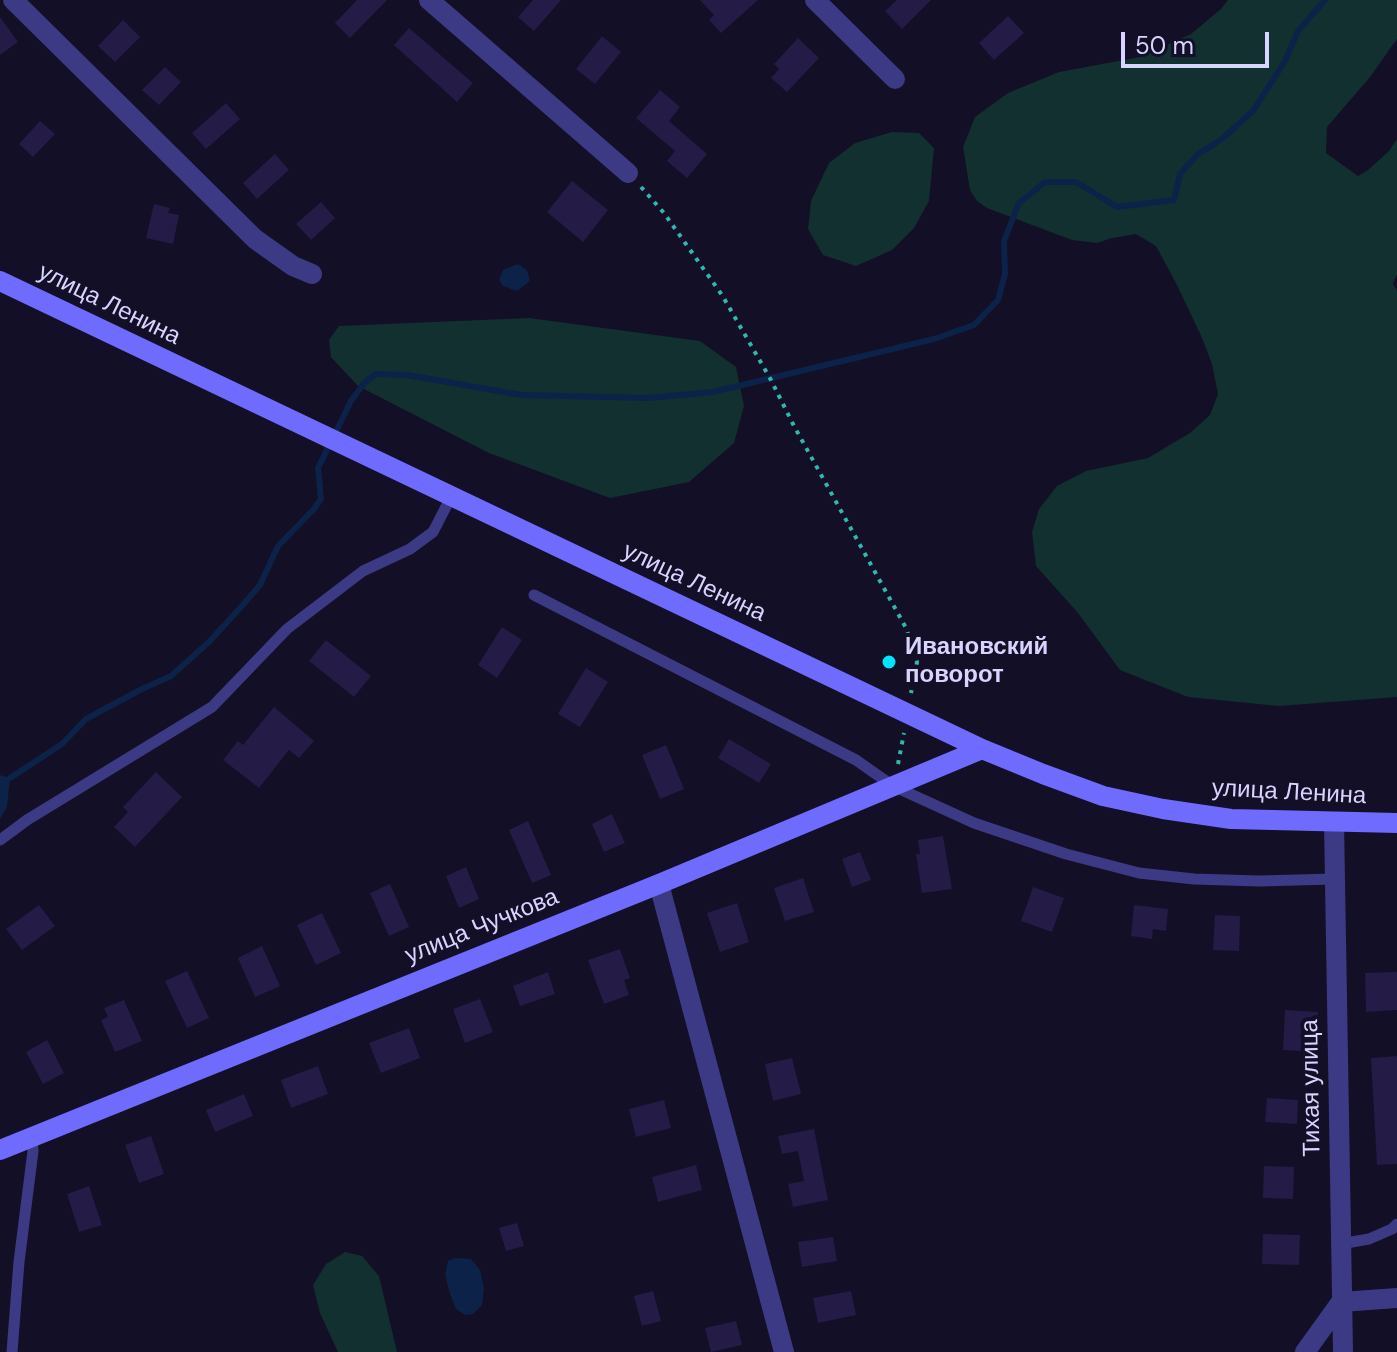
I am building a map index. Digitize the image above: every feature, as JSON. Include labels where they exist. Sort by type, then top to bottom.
[{"type":"main road","name":"улица Ленина","points":[[0,281],[982,749],[1043,774],[1103,796],[1231,819],[1397,823]]},
{"type":"main road","name":"улица Чучкова","points":[[0,1150],[659,884],[982,749]]},
{"type":"street","points":[[13,0],[255,239],[293,266],[312,274]]},
{"type":"street","points":[[429,0],[628,173]]},
{"type":"street","points":[[815,0],[895,79]]},
{"type":"street","name":"Тихая улица","points":[[1334,822],[1343,1352]]},
{"type":"street","points":[[659,884],[784,1352]]},
{"type":"street","points":[[1305,1352],[1341,1302],[1397,1298]]},
{"type":"lane","points":[[0,840],[27,820],[212,707],[287,629],[363,571],[410,549],[433,532],[451,497]]},
{"type":"lane","points":[[534,595],[856,760],[893,786],[974,823],[1066,854],[1139,873],[1194,879],[1334,879]]},
{"type":"lane","points":[[12,1352],[32,1137]]},
{"type":"lane","points":[[1340,1244],[1369,1239],[1397,1224]]},
{"type":"path","points":[[628,173],[664,213],[722,295],[906,628],[917,662],[893,786]]},
{"type":"green space","points":[[1228,0],[1397,0],[1397,39],[1370,77],[1327,127],[1326,153],[1358,176],[1389,151],[1397,139],[1397,274],[1393,284],[1397,291],[1397,697],[1279,706],[1188,697],[1120,670],[1078,613],[1036,566],[1032,532],[1039,509],[1057,486],[1086,471],[1148,458],[1190,433],[1210,415],[1218,394],[1212,364],[1202,338],[1156,246],[1136,234],[1097,243],[1072,240],[987,208],[977,201],[970,190],[963,147],[975,117],[1008,93],[1059,72],[1140,57],[1191,34]]},
{"type":"green space","points":[[892,132],[919,133],[934,148],[929,201],[914,228],[892,250],[856,266],[823,255],[808,229],[811,201],[829,163],[855,143]]},
{"type":"green space","points":[[529,318],[700,341],[736,367],[744,406],[734,443],[689,482],[610,498],[489,453],[358,386],[331,357],[329,340],[339,326]]},
{"type":"green space","points":[[345,1252],[362,1256],[379,1276],[397,1352],[338,1352],[320,1313],[313,1285],[326,1264]]},
{"type":"water","points":[[518,264],[527,270],[530,281],[517,291],[503,286],[499,280],[503,270]]},
{"type":"water","points":[[0,775],[10,778],[7,807],[0,819]]},
{"type":"water","points":[[471,1259],[480,1270],[484,1288],[482,1305],[473,1314],[465,1315],[456,1309],[450,1294],[445,1275],[448,1261]]},
{"type":"building","points":[[357,0],[387,0],[350,38],[335,23]]},
{"type":"building","points":[[533,0],[561,0],[534,31],[518,17]]},
{"type":"building","points":[[700,0],[758,0],[721,33],[709,20],[714,15]]},
{"type":"building","points":[[897,0],[931,0],[902,29],[885,11]]},
{"type":"building","points":[[1008,16],[1024,33],[994,60],[979,43]]},
{"type":"building","points":[[0,17],[18,42],[0,55]]},
{"type":"building","points":[[123,20],[140,37],[115,62],[98,46]]},
{"type":"building","points":[[409,28],[473,83],[457,102],[394,45]]},
{"type":"building","points":[[602,36],[621,52],[595,84],[576,69]]},
{"type":"building","points":[[798,38],[819,58],[787,92],[771,78],[779,69],[774,64]]},
{"type":"building","points":[[165,67],[181,82],[159,105],[142,90]]},
{"type":"building","points":[[660,90],[680,107],[669,121],[707,154],[687,178],[667,161],[675,151],[636,118]]},
{"type":"building","points":[[226,103],[240,119],[206,149],[192,133]]},
{"type":"building","points":[[40,121],[55,134],[33,157],[19,144]]},
{"type":"building","points":[[275,154],[289,170],[257,199],[243,183]]},
{"type":"building","points":[[572,181],[608,210],[583,242],[547,212]]},
{"type":"building","points":[[321,202],[335,218],[311,240],[296,224]]},
{"type":"building","points":[[154,204],[170,208],[168,213],[179,215],[173,244],[146,238]]},
{"type":"building","points":[[502,627],[522,640],[497,678],[478,665]]},
{"type":"building","points":[[326,640],[371,676],[354,697],[309,661]]},
{"type":"building","points":[[586,668],[608,682],[580,727],[558,714]]},
{"type":"building","points":[[274,707],[314,741],[299,758],[289,750],[259,788],[223,760],[238,741],[243,745]]},
{"type":"building","points":[[729,739],[771,764],[759,783],[718,758]]},
{"type":"building","points":[[666,745],[684,789],[660,799],[642,755]]},
{"type":"building","points":[[156,772],[182,797],[135,847],[114,827],[128,812],[123,807]]},
{"type":"building","points":[[612,814],[625,843],[604,852],[592,824]]},
{"type":"building","points":[[528,821],[551,875],[532,883],[509,830]]},
{"type":"building","points":[[943,836],[952,889],[922,893],[916,854],[920,854],[918,840]]},
{"type":"building","points":[[860,852],[871,880],[852,887],[842,859]]},
{"type":"building","points":[[466,867],[479,899],[459,908],[446,876]]},
{"type":"building","points":[[803,878],[814,912],[785,921],[774,888]]},
{"type":"building","points":[[390,884],[409,927],[389,936],[370,893]]},
{"type":"building","points":[[1033,887],[1064,898],[1052,932],[1021,921]]},
{"type":"building","points":[[737,903],[749,942],[720,952],[707,913]]},
{"type":"building","points":[[39,905],[55,926],[22,950],[6,929]]},
{"type":"building","points":[[1134,905],[1168,909],[1166,931],[1153,929],[1152,939],[1131,936]]},
{"type":"building","points":[[322,913],[341,953],[316,965],[297,925]]},
{"type":"building","points":[[1215,915],[1240,916],[1239,951],[1213,950]]},
{"type":"building","points":[[262,946],[280,986],[255,997],[238,958]]},
{"type":"building","points":[[620,949],[630,978],[624,980],[629,995],[604,1004],[588,960]]},
{"type":"building","points":[[187,971],[209,1018],[187,1028],[165,981]]},
{"type":"building","points":[[548,972],[555,994],[520,1006],[513,986]]},
{"type":"building","points":[[1397,972],[1397,1010],[1366,1012],[1365,973]]},
{"type":"building","points":[[480,999],[493,1032],[465,1043],[453,1009]]},
{"type":"building","points":[[124,1000],[142,1041],[115,1052],[101,1020],[108,1017],[104,1008]]},
{"type":"building","points":[[1285,1010],[1318,1012],[1316,1052],[1283,1050]]},
{"type":"building","points":[[409,1028],[420,1058],[381,1073],[369,1043]]},
{"type":"building","points":[[47,1040],[64,1073],[43,1084],[26,1052]]},
{"type":"building","points":[[1397,1056],[1397,1164],[1377,1165],[1371,1058]]},
{"type":"building","points":[[792,1058],[801,1094],[773,1101],[765,1064]]},
{"type":"building","points":[[318,1066],[328,1094],[291,1108],[281,1080]]},
{"type":"building","points":[[244,1094],[253,1116],[215,1132],[206,1110]]},
{"type":"building","points":[[1267,1098],[1298,1100],[1297,1124],[1265,1122]]},
{"type":"building","points":[[664,1100],[671,1128],[636,1137],[629,1109]]},
{"type":"building","points":[[814,1129],[828,1200],[793,1207],[788,1184],[804,1181],[798,1151],[782,1154],[778,1136]]},
{"type":"building","points":[[151,1136],[164,1174],[139,1183],[125,1145]]},
{"type":"building","points":[[696,1165],[702,1190],[658,1202],[652,1177]]},
{"type":"building","points":[[1264,1166],[1294,1167],[1293,1199],[1263,1198]]},
{"type":"building","points":[[89,1186],[102,1225],[79,1232],[67,1194]]},
{"type":"building","points":[[517,1223],[524,1246],[506,1251],[499,1228]]},
{"type":"building","points":[[1263,1234],[1300,1235],[1299,1265],[1262,1264]]},
{"type":"building","points":[[833,1237],[837,1261],[802,1267],[798,1242]]},
{"type":"building","points":[[653,1291],[661,1321],[642,1326],[634,1296]]},
{"type":"building","points":[[851,1291],[856,1315],[818,1323],[813,1298]]},
{"type":"building","points":[[736,1321],[742,1345],[711,1352],[705,1328]]},
{"type":"waterway","points":[[10,778],[62,744],[86,719],[171,676],[210,641],[241,607],[260,585],[278,546],[321,499],[318,468],[351,401],[365,382],[376,374],[407,375],[521,395],[648,398],[713,392],[934,339],[974,325],[998,300],[1005,274],[1004,241],[1019,203],[1045,182],[1076,182],[1117,207],[1174,200],[1180,174],[1198,154],[1222,139],[1253,111],[1285,61],[1298,31],[1325,0]]},
{"type":"place","name":"Ивановский поворот","points":[[889,662]]}]
